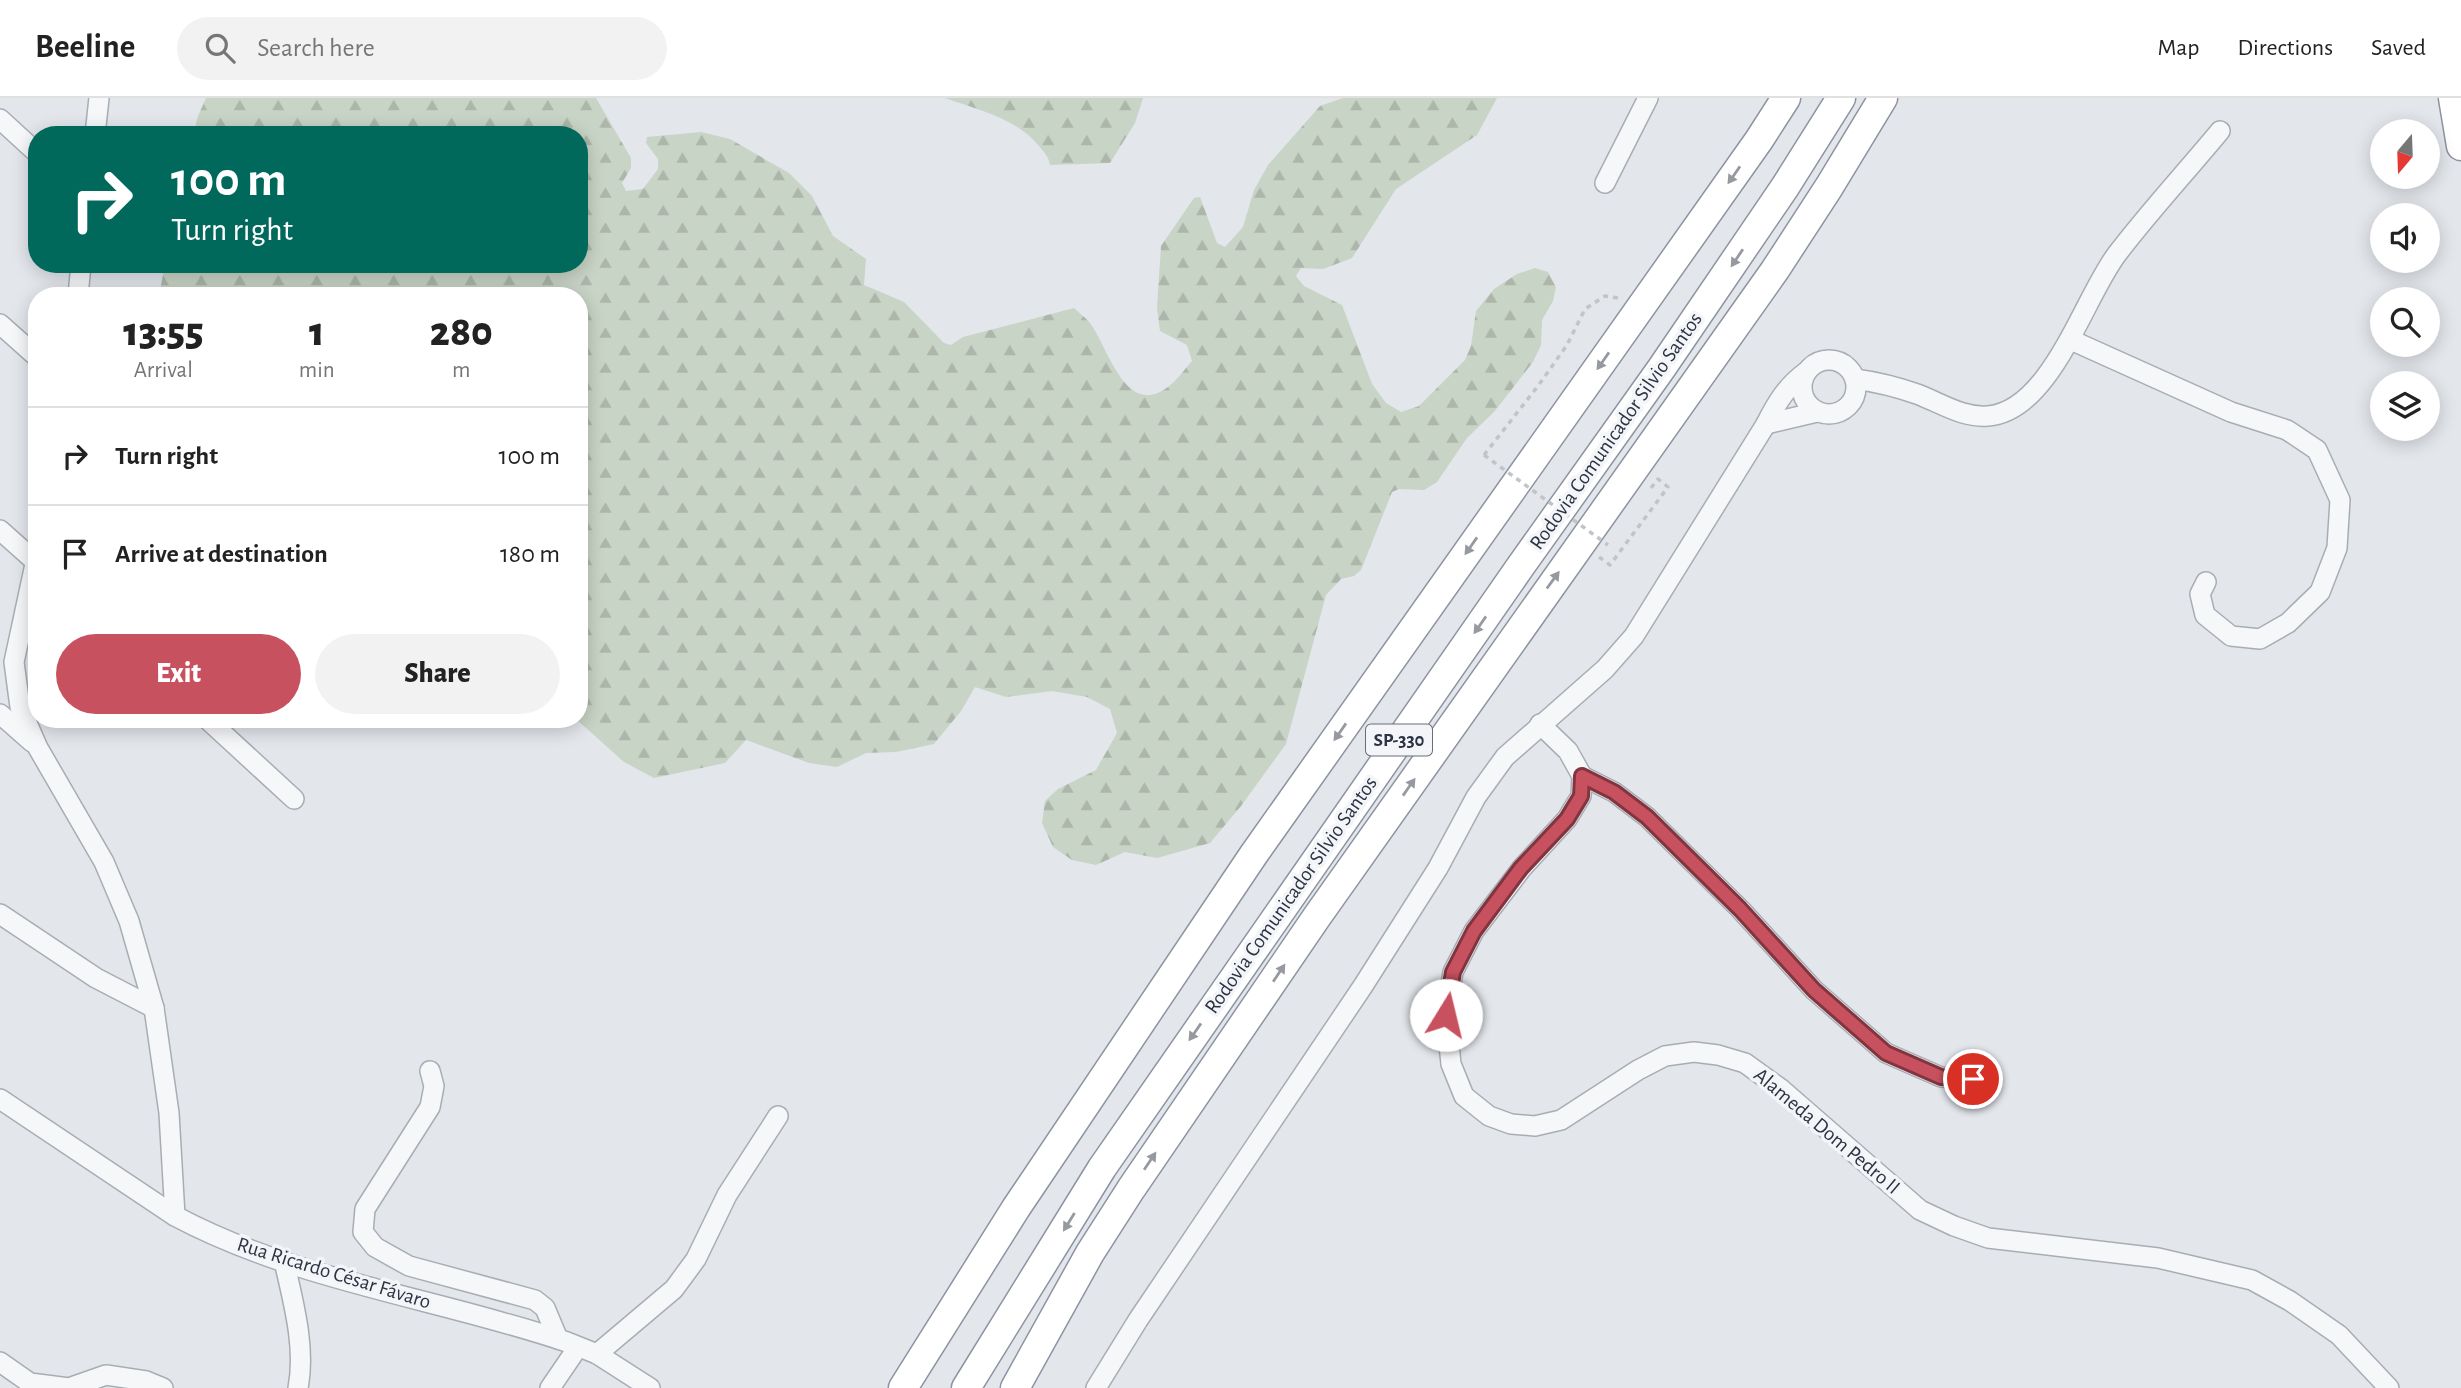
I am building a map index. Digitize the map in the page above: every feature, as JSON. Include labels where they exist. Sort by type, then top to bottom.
[{"type":"highway","points":[[903,1388],[1016,1209],[1254,854],[1759,141],[1786,98]]},
{"type":"highway","name":"Rodovia Comunicador Silvio Santos","points":[[966,1388],[1102,1168],[1668,358],[1785,187],[1840,98]]},
{"type":"highway","name":"Rodovia Comunicador Silvio Santos","points":[[1015,1388],[1090,1253],[1131,1188],[1316,918],[1594,544],[1829,187],[1883,98]]},
{"type":"highway","points":[[2453,98],[2461,146]]},
{"type":"highway","points":[[1025,1388],[1050,1325]]},
{"type":"street","points":[[96,126],[99,98]]},
{"type":"street","points":[[1605,183],[1648,98]]},
{"type":"street","points":[[1759,141],[1776,98]]},
{"type":"street","points":[[0,119],[28,144]]},
{"type":"street","points":[[1855,379],[1884,383],[1961,414],[1989,416],[2011,409],[2031,394],[2071,340],[2115,256],[2220,131]]},
{"type":"street","points":[[0,324],[28,349]]},
{"type":"street","points":[[2071,340],[2231,412],[2287,430],[2317,450],[2340,500],[2337,548],[2320,592],[2288,622],[2260,639],[2231,636],[2205,615],[2200,594],[2206,582]]},
{"type":"street","points":[[1096,1388],[1138,1320],[1363,986],[1438,868],[1476,797],[1506,757],[1605,669],[1634,636],[1782,394],[1820,361],[1837,361],[1851,371],[1857,388],[1851,404],[1836,414],[1817,412],[1766,424]]},
{"type":"street","points":[[1807,372],[1802,389],[1804,398],[1817,412]]},
{"type":"street","points":[[0,530],[28,553]]},
{"type":"street","points":[[28,597],[14,662],[20,707],[28,725]]},
{"type":"street","points":[[0,714],[38,748]]},
{"type":"street","points":[[1541,724],[1568,751],[1582,776],[1614,792],[1647,817],[1740,909],[1814,990],[1886,1053],[1941,1077],[1973,1079]]},
{"type":"street","points":[[29,728],[104,862],[129,921],[154,1008],[169,1113],[175,1216]]},
{"type":"street","points":[[217,728],[294,799]]},
{"type":"street","name":"Alameda Dom Pedro II","points":[[1582,776],[1581,796],[1567,819],[1521,868],[1474,931],[1453,972],[1446,1015],[1451,1064],[1464,1096],[1489,1116],[1511,1124],[1535,1126],[1561,1120],[1638,1070],[1665,1056],[1694,1052],[1718,1055],[1745,1063],[1781,1089],[1920,1210],[1954,1227],[1988,1238],[2158,1258],[2252,1280],[2290,1301],[2339,1335],[2389,1388]]},
{"type":"street","points":[[0,914],[96,978],[154,1008]]},
{"type":"street","points":[[430,1070],[434,1086],[430,1107],[365,1209],[363,1232],[375,1248],[409,1266],[535,1300],[545,1308],[558,1339]]},
{"type":"street","name":"Rua Ricardo César Fávaro","points":[[0,1099],[197,1228],[284,1261],[558,1339],[597,1354],[650,1388]]},
{"type":"street","points":[[597,1354],[674,1289],[696,1259],[727,1195],[778,1116]]},
{"type":"street","points":[[284,1261],[293,1301],[302,1368],[298,1388]]},
{"type":"street","points":[[550,1388],[578,1347]]},
{"type":"street","points":[[0,1362],[30,1383],[69,1388],[106,1375],[146,1381],[163,1388]]},
{"type":"path","points":[[1646,300],[1605,296],[1585,309],[1567,345],[1484,455],[1594,544],[1610,565],[1668,487],[1658,479],[1650,490]]},
{"type":"green space","points":[[206,98],[596,98],[631,158],[631,168],[622,183],[626,191],[643,189],[658,169],[658,159],[646,143],[647,137],[701,132],[730,139],[789,173],[812,196],[833,236],[866,259],[864,285],[904,302],[944,343],[951,345],[963,337],[1074,308],[1090,323],[1111,362],[1128,386],[1139,393],[1151,395],[1169,386],[1192,361],[1187,345],[1160,331],[1157,308],[1161,246],[1194,198],[1200,197],[1217,243],[1225,247],[1243,227],[1254,190],[1268,165],[1320,106],[1343,98],[1497,98],[1477,135],[1396,189],[1352,258],[1323,269],[1301,268],[1296,276],[1304,286],[1342,305],[1372,384],[1386,403],[1401,412],[1419,406],[1465,360],[1471,346],[1476,311],[1494,289],[1517,274],[1535,268],[1548,272],[1556,287],[1553,301],[1542,320],[1541,345],[1533,362],[1494,412],[1467,438],[1437,482],[1424,490],[1399,489],[1392,492],[1361,570],[1354,576],[1341,579],[1326,595],[1286,744],[1241,806],[1210,843],[1157,858],[1125,852],[1096,865],[1072,860],[1053,847],[1042,823],[1045,801],[1058,789],[1096,770],[1117,733],[1110,709],[1087,697],[1052,691],[1006,697],[975,687],[961,711],[934,744],[896,752],[866,753],[837,767],[809,763],[746,740],[725,763],[654,778],[624,762],[586,728],[588,287],[161,287],[163,273],[588,273],[588,126],[195,126]]},
{"type":"green space","points":[[945,98],[1143,98],[1135,123],[1110,163],[1050,165],[1043,150],[1019,128],[996,116]]},
{"type":"route","points":[[1446,1015],[1453,972],[1474,931],[1521,868],[1567,819],[1581,796],[1582,776],[1614,792],[1647,817],[1740,909],[1814,990],[1886,1053],[1941,1077],[1973,1079]]}]
